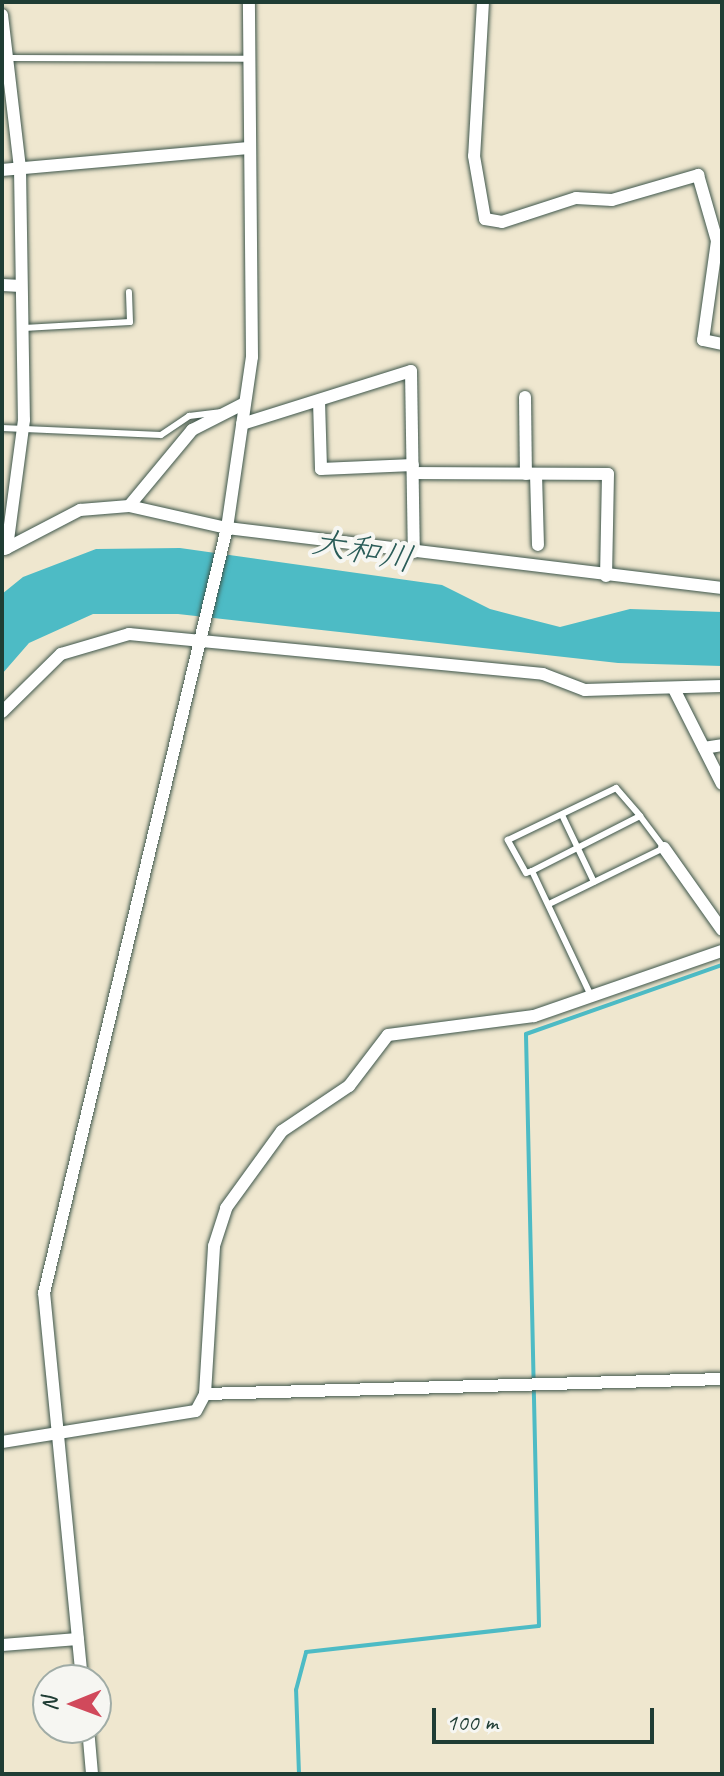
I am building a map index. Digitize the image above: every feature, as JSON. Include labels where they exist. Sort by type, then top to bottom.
[{"type":"street","points":[[80,1664],[54,1429],[44,1293],[206,634],[225,534],[252,357],[249,2]]},
{"type":"street","points":[[483,2],[474,156],[485,219],[502,222],[576,198],[612,200],[698,175],[717,241],[703,340],[722,344]]},
{"type":"street","points":[[2,15],[20,169],[23,430],[4,550]]},
{"type":"street","points":[[2,170],[248,148]]},
{"type":"street","points":[[2,285],[21,286]]},
{"type":"street","points":[[242,424],[411,371],[414,552]]},
{"type":"street","points":[[525,397],[538,545]]},
{"type":"street","points":[[319,401],[321,469],[608,474],[606,576]]},
{"type":"street","points":[[129,506],[192,430],[245,403]]},
{"type":"street","points":[[4,550],[80,510],[129,506],[225,534],[414,552],[722,588]]},
{"type":"street","points":[[2,712],[61,654],[88,643],[129,634],[206,634],[543,674],[585,690],[675,691],[722,686]]},
{"type":"street","points":[[675,691],[722,784]]},
{"type":"street","points":[[704,748],[722,745]]},
{"type":"street","points":[[664,848],[722,930]]},
{"type":"street","points":[[2,1442],[54,1429],[196,1411],[205,1394],[216,1231],[282,1131],[349,1086],[388,1035],[534,1016],[722,951]]},
{"type":"street","points":[[205,1394],[722,1379]]},
{"type":"street","points":[[2,1645],[78,1639]]},
{"type":"street","points":[[89,1744],[92,1774]]},
{"type":"lane","points":[[9,58],[248,59]]},
{"type":"lane","points":[[20,328],[130,322],[129,292]]},
{"type":"lane","points":[[2,428],[161,435],[189,416],[228,411]]},
{"type":"lane","points":[[549,904],[664,848],[640,816],[616,788],[508,840],[526,873],[580,850],[640,816]]},
{"type":"lane","points":[[562,815],[594,882]]},
{"type":"lane","points":[[532,871],[592,997]]},
{"type":"water","points":[[180,548],[442,585],[490,609],[560,627],[630,609],[722,612],[722,666],[618,663],[178,614],[93,614],[29,643],[2,674],[2,594],[23,577],[96,549]]},
{"type":"waterway","points":[[299,1774],[296,1690],[306,1652],[539,1626],[526,1034],[722,965]]},
{"type":"water label","name":"大和川","points":[[363,550]]}]
